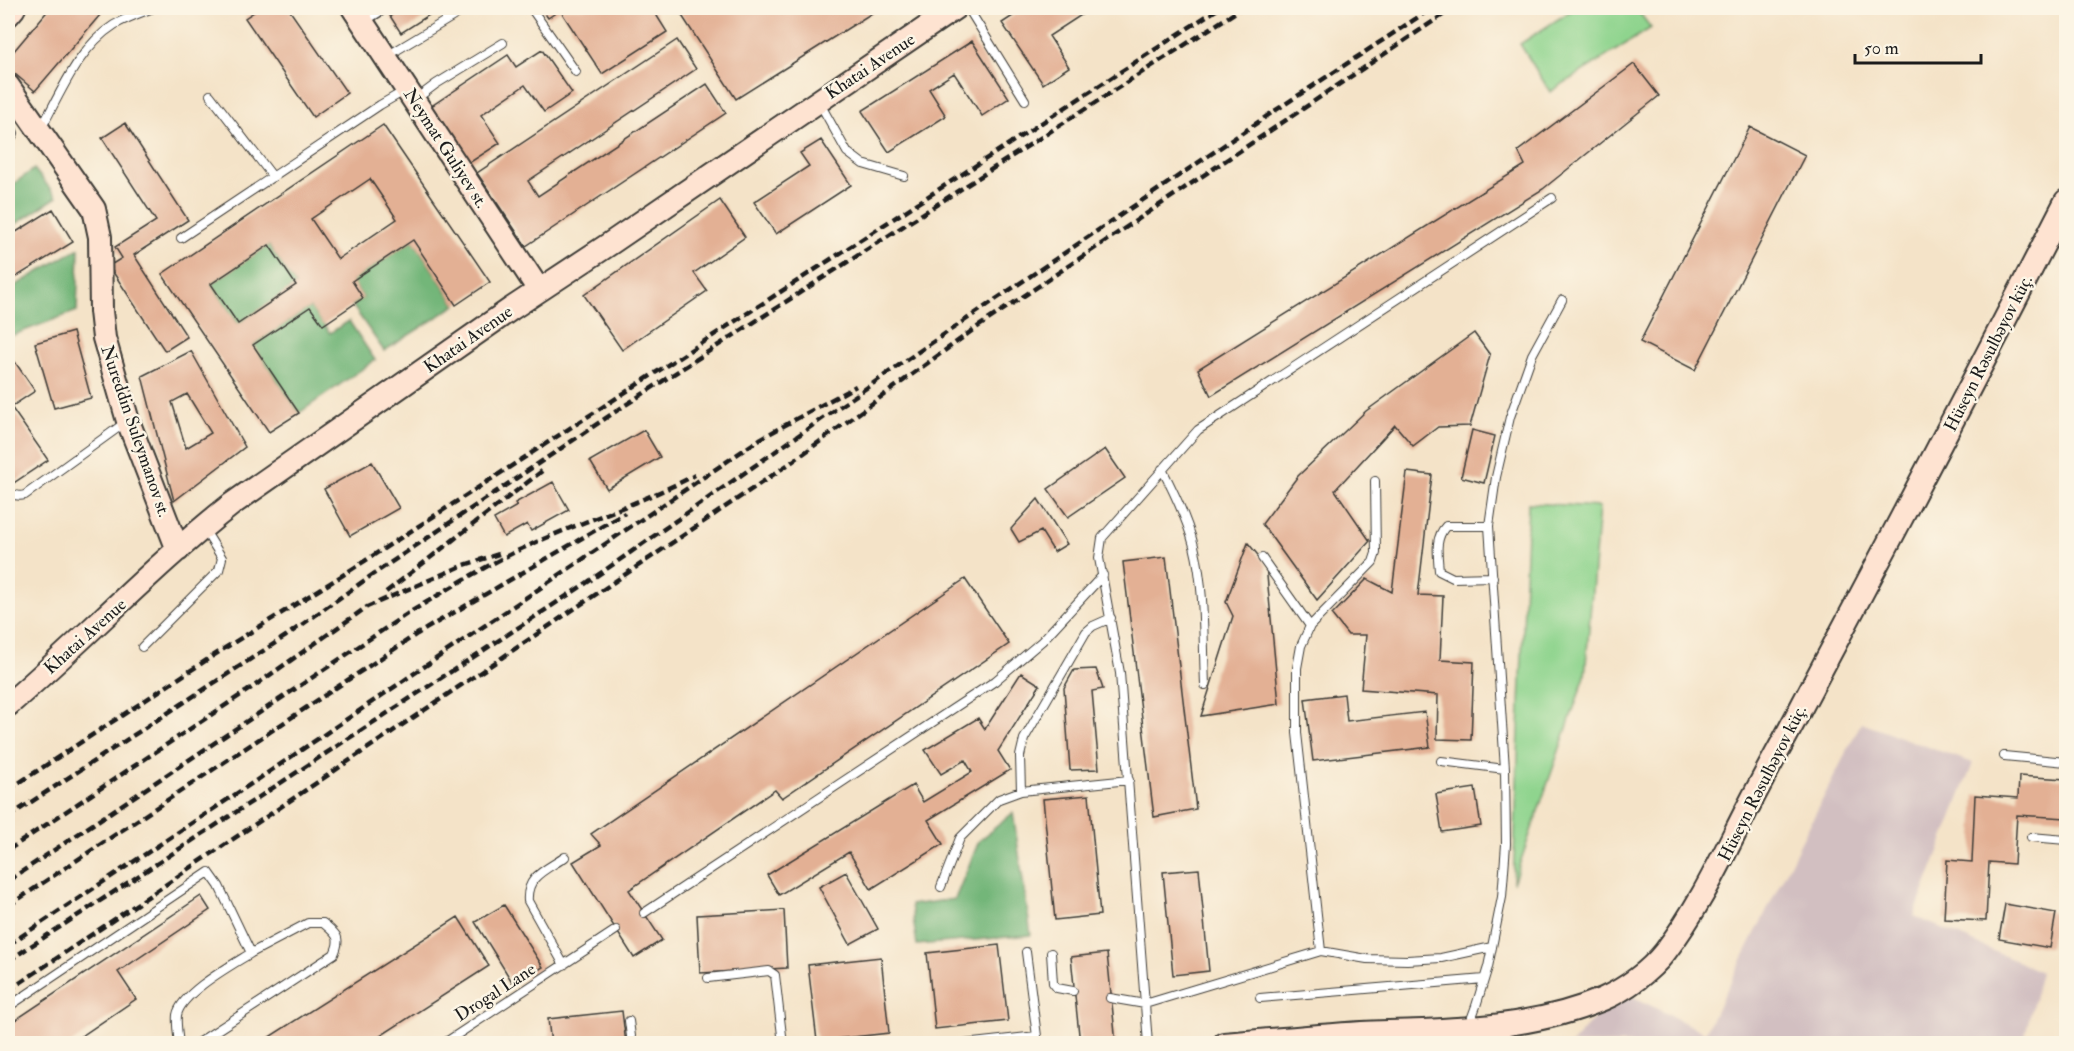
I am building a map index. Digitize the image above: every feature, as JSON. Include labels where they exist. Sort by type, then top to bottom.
[{"type":"street","points":[[8,15],[14,8]]},
{"type":"street","name":"Khatai Avenue","points":[[8,705],[203,527],[232,504],[539,290],[955,8]]},
{"type":"street","name":"Neymat Guliyev st.","points":[[364,11],[385,56],[539,290]]},
{"type":"street","name":"Nureddin Suleymanov st.","points":[[8,86],[94,210],[99,225],[101,311],[104,338],[128,421],[178,550]]},
{"type":"street","name":"Hüseyn Rəsulbəyov küç.","points":[[1224,1044],[1353,1034],[1464,1036],[1576,1009],[1604,998],[1633,981],[1663,955],[1688,921],[1711,883],[1750,803],[1939,448],[2067,201]]},
{"type":"lane","points":[[40,131],[70,75],[87,51],[115,24],[153,8]]},
{"type":"lane","points":[[385,56],[467,8]]},
{"type":"lane","points":[[531,8],[576,72]]},
{"type":"lane","points":[[968,8],[1025,100]]},
{"type":"lane","points":[[181,238],[380,105],[436,84],[503,44]]},
{"type":"lane","points":[[210,95],[273,177]]},
{"type":"lane","points":[[818,101],[847,152],[863,164],[904,176]]},
{"type":"lane","points":[[8,120],[14,133],[8,144]]},
{"type":"lane","points":[[1148,1044],[1120,673],[1100,558],[1102,538],[1198,430],[1552,198]]},
{"type":"lane","points":[[1464,1036],[1476,1006],[1492,947],[1502,897],[1506,844],[1506,769],[1489,526],[1496,477],[1510,417],[1532,355],[1562,300]]},
{"type":"lane","points":[[8,489],[19,496],[25,495],[128,421]]},
{"type":"lane","points":[[1162,469],[1183,511],[1194,548],[1202,603],[1205,685]]},
{"type":"lane","points":[[1321,951],[1297,733],[1297,668],[1301,646],[1310,626],[1373,562],[1376,553],[1375,481]]},
{"type":"lane","points":[[1489,526],[1446,526],[1440,532],[1437,541],[1439,571],[1454,578],[1493,577]]},
{"type":"lane","points":[[142,647],[219,570],[222,558],[203,527]]},
{"type":"lane","points":[[1262,558],[1310,626]]},
{"type":"lane","points":[[644,913],[995,681],[1042,642],[1103,575]]},
{"type":"lane","points":[[1021,791],[1020,756],[1024,739],[1086,632],[1093,626],[1111,618]]},
{"type":"lane","points":[[2004,756],[2067,762]]},
{"type":"lane","points":[[1441,761],[1506,769]]},
{"type":"lane","points":[[941,887],[960,838],[999,799],[1021,791],[1129,780]]},
{"type":"lane","points":[[2031,837],[2067,840]]},
{"type":"lane","points":[[564,965],[528,902],[527,891],[532,880],[565,857]]},
{"type":"lane","points":[[8,1007],[209,872],[219,886],[251,953]]},
{"type":"lane","points":[[179,1044],[177,1015],[183,1001],[224,970],[308,922],[323,923],[336,935],[338,945],[334,954],[196,1044]]},
{"type":"lane","name":"Drogal Lane","points":[[443,1044],[616,930]]},
{"type":"lane","points":[[1110,998],[1145,1004],[1321,951],[1367,959],[1407,960],[1441,958],[1492,947]]},
{"type":"lane","points":[[964,1044],[1038,1040],[1026,952]]},
{"type":"lane","points":[[1051,953],[1053,983],[1057,987],[1073,991]]},
{"type":"lane","points":[[708,978],[768,971],[775,975],[783,1044]]},
{"type":"lane","points":[[1260,998],[1484,979]]},
{"type":"lane","points":[[629,1021],[632,1044]]},
{"type":"shaded area","points":[[1861,723],[1973,763],[1914,916],[2041,972],[2023,1043],[1571,1044],[1620,990],[1705,1033]]},
{"type":"green space","points":[[1575,8],[1636,8],[1651,28],[1550,92],[1520,44]]},
{"type":"green space","points":[[34,169],[57,197],[8,229],[8,188]]},
{"type":"green space","points":[[413,240],[456,305],[384,351],[352,305],[363,298],[352,281]]},
{"type":"green space","points":[[269,245],[296,285],[238,324],[211,284]]},
{"type":"green space","points":[[79,248],[77,311],[8,337],[8,290]]},
{"type":"green space","points":[[310,307],[330,333],[349,321],[375,360],[299,413],[253,345]]},
{"type":"green space","points":[[1528,503],[1599,507],[1585,676],[1513,883]]},
{"type":"green space","points":[[1013,813],[1031,935],[917,945],[911,905],[955,899],[979,841]]},
{"type":"building","points":[[50,8],[106,8],[35,91],[8,68],[8,58]]},
{"type":"building","points":[[260,8],[294,8],[290,11],[347,93],[313,117],[245,18]]},
{"type":"building","points":[[403,8],[440,8],[401,33],[390,16]]},
{"type":"building","points":[[541,8],[652,8],[667,32],[602,74],[560,10],[548,18]]},
{"type":"building","points":[[677,8],[880,8],[736,99]]},
{"type":"building","points":[[1025,8],[1092,8],[1049,36],[1069,67],[1043,84],[1002,23]]},
{"type":"building","points":[[677,40],[696,69],[528,181],[538,196],[707,84],[726,113],[526,246],[477,173]]},
{"type":"building","points":[[972,41],[1009,98],[982,116],[954,73],[929,89],[946,116],[889,152],[862,111]]},
{"type":"building","points":[[542,50],[572,93],[544,112],[525,85],[481,115],[500,143],[469,163],[430,107],[508,55],[516,67]]},
{"type":"building","points":[[1634,64],[1659,96],[1543,189],[1211,396],[1198,369],[1525,165],[1518,151]]},
{"type":"building","points":[[125,123],[188,220],[134,255],[187,337],[165,351],[109,266],[122,258],[115,247],[156,221],[102,138]]},
{"type":"building","points":[[383,125],[490,282],[456,305],[413,240],[352,281],[363,298],[323,325],[310,307],[253,345],[299,413],[269,432],[162,274]],"holes":[[[370,179],[397,219],[338,259],[311,219]],[[269,245],[296,285],[238,324],[211,284]]]},
{"type":"building","points":[[1750,127],[1805,155],[1695,370],[1640,342]]},
{"type":"building","points":[[821,140],[851,185],[776,234],[754,202],[809,166],[800,153]]},
{"type":"building","points":[[720,200],[745,237],[694,273],[707,291],[622,350],[584,295]]},
{"type":"building","points":[[53,209],[73,242],[8,282],[8,237]]},
{"type":"building","points":[[73,332],[91,398],[54,408],[35,343]]},
{"type":"building","points":[[1474,333],[1490,355],[1470,426],[1438,427],[1413,446],[1395,425],[1335,490],[1370,541],[1317,600],[1262,524],[1298,476],[1366,411]]},
{"type":"building","points":[[191,351],[245,447],[174,501],[142,376]],"holes":[[[187,394],[211,433],[186,448],[172,402]]]},
{"type":"building","points":[[15,362],[35,391],[11,407],[48,460],[9,486],[8,367]]},
{"type":"building","points":[[644,430],[660,457],[607,489],[590,461]]},
{"type":"building","points":[[1472,430],[1495,436],[1484,483],[1461,477]]},
{"type":"building","points":[[1105,449],[1125,478],[1068,517],[1048,489]]},
{"type":"building","points":[[372,462],[399,508],[350,536],[324,489]]},
{"type":"building","points":[[1407,472],[1432,475],[1418,595],[1443,596],[1440,660],[1474,662],[1471,740],[1437,739],[1438,695],[1361,689],[1366,635],[1348,635],[1332,615],[1367,579],[1392,592]]},
{"type":"building","points":[[553,482],[569,510],[531,531],[527,524],[504,537],[494,519],[517,506],[515,503]]},
{"type":"building","points":[[1038,499],[1067,544],[1054,552],[1041,531],[1019,542],[1011,529]]},
{"type":"building","points":[[1248,543],[1266,565],[1279,704],[1201,716],[1233,616],[1226,602]]},
{"type":"building","points":[[1166,557],[1196,809],[1154,817],[1123,562]]},
{"type":"building","points":[[965,579],[1009,644],[782,798],[775,790],[629,890],[662,940],[634,958],[573,862],[601,845],[591,834]]},
{"type":"building","points":[[1096,669],[1103,689],[1092,691],[1099,769],[1070,770],[1064,688],[1074,670]]},
{"type":"building","points":[[1021,673],[1040,685],[998,751],[1010,770],[928,820],[943,844],[871,889],[849,852],[779,895],[767,875],[913,785],[923,802],[972,772],[965,760],[941,774],[925,750],[978,718],[985,729]]},
{"type":"building","points":[[1344,694],[1347,721],[1425,712],[1430,747],[1313,761],[1305,699]]},
{"type":"building","points":[[2019,776],[2066,779],[2066,818],[2017,815],[2014,864],[1989,862],[1986,921],[1944,919],[1947,860],[1972,862],[1975,795],[2018,798]]},
{"type":"building","points":[[1475,788],[1481,826],[1442,832],[1436,794]]},
{"type":"building","points":[[1089,795],[1100,915],[1055,920],[1043,799]]},
{"type":"building","points":[[1199,869],[1209,971],[1173,975],[1163,872]]},
{"type":"building","points":[[846,872],[878,929],[850,944],[819,887]]},
{"type":"building","points":[[201,896],[210,910],[118,972],[136,999],[70,1044],[8,1044],[8,1025]]},
{"type":"building","points":[[2005,904],[2056,913],[2050,948],[1999,939]]},
{"type":"building","points":[[504,905],[543,967],[514,985],[475,922]]},
{"type":"building","points":[[784,910],[787,968],[700,973],[697,915]]},
{"type":"building","points":[[458,917],[489,966],[368,1044],[264,1044],[263,1041]]},
{"type":"building","points":[[999,945],[1008,1021],[935,1029],[927,953]]},
{"type":"building","points":[[1107,953],[1116,1044],[1080,1044],[1071,957]]},
{"type":"building","points":[[881,957],[889,1033],[817,1041],[808,965]]},
{"type":"building","points":[[622,1011],[626,1044],[551,1044],[548,1019]]},
{"type":"railway","points":[[8,790],[1219,8]]},
{"type":"railway","points":[[8,817],[286,636],[372,575],[624,406],[1242,8]]},
{"type":"railway","points":[[8,961],[585,584],[918,352],[1273,112],[1432,8]]},
{"type":"railway","points":[[8,991],[789,464],[973,330],[1453,8]]},
{"type":"railway","points":[[8,945],[260,778],[760,439],[856,386]]},
{"type":"railway","points":[[386,592],[542,471]]},
{"type":"railway","points":[[8,881],[407,614],[467,578],[530,545],[655,494],[695,475]]},
{"type":"railway","points":[[8,906],[417,634],[625,513]]},
{"type":"railway","points":[[8,850],[247,691],[367,607],[464,565],[502,553]]}]
